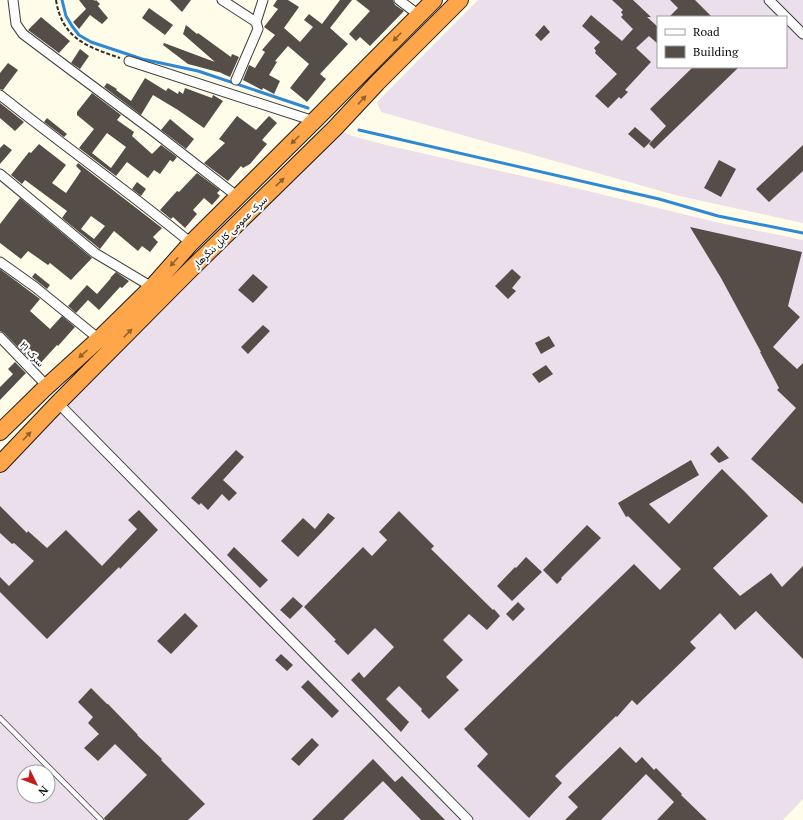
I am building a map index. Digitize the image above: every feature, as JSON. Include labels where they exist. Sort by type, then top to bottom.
[{"type":"highway","name":"سرک عمومی کابل ننگرهار","points":[[0,432],[152,287],[191,243],[434,0]]},
{"type":"highway","name":"سرک عمومی کابل ننگرهار","points":[[0,464],[58,403],[187,273],[335,128],[377,83],[460,0]]},
{"type":"highway","points":[[45,388],[58,403]]},
{"type":"street","points":[[13,0],[16,24],[23,34],[153,131],[238,197]]},
{"type":"street","points":[[222,0],[256,22]]},
{"type":"street","points":[[236,80],[258,29],[256,22],[264,0]]},
{"type":"street","points":[[399,0],[419,15]]},
{"type":"street","points":[[769,0],[785,16]]},
{"type":"street","points":[[787,18],[803,34]]},
{"type":"street","points":[[129,61],[314,121]]},
{"type":"street","points":[[0,95],[36,124],[154,212],[191,243]]},
{"type":"street","points":[[0,174],[95,253],[152,287]]},
{"type":"street","points":[[0,262],[35,287],[99,339]]},
{"type":"street","name":"سرک ۲۱","points":[[0,337],[45,388]]},
{"type":"street","points":[[58,403],[468,820]]},
{"type":"lane","points":[[0,718],[101,820]]},
{"type":"path","points":[[56,0],[62,22],[74,36],[94,49],[129,61]]},
{"type":"shaded area","points":[[478,0],[803,0],[803,223],[675,195],[381,112],[377,102]]},
{"type":"shaded area","points":[[335,128],[352,136],[386,145],[720,223],[803,240],[803,799],[783,820],[0,820],[0,464]]},
{"type":"building","points":[[79,0],[96,0],[100,4],[98,6],[108,18],[102,24],[90,15],[79,29],[73,22],[86,9]]},
{"type":"building","points":[[170,0],[191,0],[182,12]]},
{"type":"building","points":[[277,0],[288,0],[299,7],[284,28],[300,42],[313,27],[304,20],[309,14],[322,24],[340,0],[352,0],[330,28],[348,44],[320,74],[326,79],[307,102],[290,88],[309,64],[288,46],[275,61],[277,62],[269,75],[280,81],[274,94],[263,88],[262,90],[243,80],[249,65],[255,68],[265,52],[262,50],[275,35],[264,27],[278,9],[273,6]]},
{"type":"building","points":[[356,0],[393,0],[395,5],[404,11],[370,46],[360,37],[356,41],[349,34],[370,11]]},
{"type":"building","points":[[612,0],[633,0],[651,17],[647,17],[657,26],[657,43],[649,36],[636,48],[651,62],[625,90],[628,92],[621,99],[619,97],[608,108],[595,96],[617,74],[595,53],[596,51],[594,48],[600,42],[582,26],[591,15],[622,41],[633,29],[621,17],[623,15],[621,12],[623,10]]},
{"type":"building","points":[[670,0],[695,0],[711,16],[670,16],[678,8]]},
{"type":"building","points":[[149,8],[173,25],[165,35],[142,18]]},
{"type":"building","points":[[41,17],[70,41],[59,53],[28,30]]},
{"type":"building","points":[[186,25],[231,57],[232,54],[239,57],[230,77],[222,73],[188,64],[163,45],[164,43],[215,62],[183,34]]},
{"type":"building","points":[[544,25],[550,32],[541,41],[535,35]]},
{"type":"building","points":[[80,49],[89,56],[80,69],[71,63]]},
{"type":"building","points":[[8,63],[18,70],[3,90],[0,89],[0,73]]},
{"type":"building","points":[[692,68],[738,68],[654,149],[649,144],[666,126],[650,109]]},
{"type":"building","points":[[145,78],[166,91],[168,88],[178,94],[179,91],[183,94],[185,88],[212,98],[213,95],[223,101],[204,128],[153,95],[141,115],[104,87],[107,83],[131,101]]},
{"type":"building","points":[[92,93],[121,115],[117,120],[134,132],[132,136],[152,154],[161,145],[177,157],[173,162],[170,160],[160,174],[154,170],[148,178],[127,162],[116,176],[79,148],[94,129],[77,115],[77,112]],"holes":[[[107,133],[126,147],[111,168],[92,153]]]},
{"type":"building","points":[[0,103],[24,122],[15,131],[0,118]]},
{"type":"building","points":[[237,116],[256,130],[269,116],[277,123],[262,140],[267,144],[250,164],[243,168],[241,166],[228,181],[204,163],[225,143],[219,139]]},
{"type":"building","points":[[47,118],[67,134],[64,137],[44,122]]},
{"type":"building","points":[[170,119],[194,139],[186,149],[161,130]]},
{"type":"building","points":[[635,127],[651,141],[644,148],[628,134]]},
{"type":"building","points":[[4,144],[12,150],[0,164],[0,148]]},
{"type":"building","points":[[39,144],[66,165],[52,183],[66,193],[81,171],[76,166],[78,163],[162,228],[153,237],[158,242],[150,252],[142,246],[138,251],[114,231],[100,249],[62,218],[67,211],[25,180],[22,184],[11,175],[29,152],[31,153]],"holes":[[[91,216],[105,226],[94,239],[81,229]]]},
{"type":"building","points":[[803,145],[803,171],[769,202],[756,189]]},
{"type":"building","points":[[719,160],[736,169],[721,197],[704,188]]},
{"type":"building","points":[[197,173],[220,190],[217,193],[220,196],[212,205],[204,198],[193,210],[197,214],[185,228],[173,217],[171,219],[160,210],[177,191],[179,192]]},
{"type":"building","points":[[137,182],[146,189],[141,196],[132,189]]},
{"type":"building","points":[[20,198],[92,258],[71,280],[50,263],[48,265],[28,251],[21,259],[0,243],[0,224]]},
{"type":"building","points":[[690,227],[802,252],[788,306],[800,317],[773,347],[797,369],[803,363],[803,504],[751,459],[796,408],[777,390],[779,388],[761,352],[721,278]]},
{"type":"building","points":[[0,269],[40,299],[30,311],[50,329],[62,316],[75,327],[37,367],[4,333],[0,331]]},
{"type":"building","points":[[512,269],[521,277],[512,288],[516,291],[508,299],[495,286]]},
{"type":"building","points":[[116,272],[129,281],[122,288],[120,287],[99,310],[88,300],[76,313],[68,306],[87,285],[97,294]]},
{"type":"building","points":[[35,273],[50,285],[47,289],[32,277]]},
{"type":"building","points":[[253,274],[268,287],[253,303],[238,290]]},
{"type":"building","points":[[263,325],[270,331],[248,354],[241,347]]},
{"type":"building","points":[[549,336],[555,346],[541,354],[535,343]]},
{"type":"building","points":[[15,362],[26,373],[0,400],[0,387],[13,374],[8,369]]},
{"type":"building","points":[[546,365],[553,374],[539,383],[532,374]]},
{"type":"building","points":[[718,446],[729,458],[719,463],[710,454]]},
{"type":"building","points":[[236,450],[244,457],[223,480],[237,493],[229,501],[222,494],[208,510],[201,503],[199,505],[191,498]]},
{"type":"building","points":[[691,460],[699,475],[649,504],[669,524],[722,469],[746,493],[768,516],[713,568],[740,596],[771,573],[782,587],[803,566],[803,659],[756,611],[735,630],[720,613],[690,642],[696,648],[637,705],[632,700],[617,717],[616,716],[555,776],[562,783],[529,818],[477,766],[488,754],[464,729],[634,564],[660,590],[681,569],[628,516],[626,517],[618,503]]},
{"type":"building","points":[[0,506],[27,533],[28,531],[47,548],[66,530],[102,566],[137,529],[128,520],[139,510],[158,530],[120,569],[119,567],[47,639],[0,592],[0,577],[9,586],[34,561],[0,533]]},
{"type":"building","points":[[399,511],[434,546],[431,549],[500,616],[487,630],[469,614],[443,640],[463,660],[446,677],[459,690],[429,719],[421,711],[422,709],[399,686],[386,699],[409,722],[401,732],[351,680],[359,672],[364,678],[394,647],[375,628],[348,655],[334,641],[336,640],[304,607],[363,547],[372,556],[387,540],[379,532]]},
{"type":"building","points":[[328,513],[335,518],[298,557],[281,541],[303,518],[315,529]]},
{"type":"building","points":[[587,525],[601,538],[561,578],[562,579],[557,584],[543,570]]},
{"type":"building","points":[[234,547],[268,580],[260,588],[227,555]]},
{"type":"building","points":[[526,557],[542,572],[512,601],[497,586]]},
{"type":"building","points":[[293,597],[303,606],[290,619],[280,610]]},
{"type":"building","points":[[518,602],[525,609],[513,621],[506,614]]},
{"type":"building","points":[[185,613],[198,626],[171,654],[157,641]]},
{"type":"building","points":[[281,654],[293,665],[287,671],[275,660]]},
{"type":"building","points":[[308,680],[339,711],[332,718],[301,687]]},
{"type":"building","points":[[91,688],[205,804],[188,820],[105,820],[104,818],[147,775],[115,744],[98,761],[84,748],[99,734],[88,723],[93,717],[78,702]]},
{"type":"building","points":[[312,738],[319,745],[299,766],[291,759]]},
{"type":"building","points":[[620,747],[636,763],[642,757],[654,770],[656,768],[707,820],[657,820],[674,802],[646,774],[601,820],[565,820],[578,807],[568,797]]},
{"type":"building","points":[[373,759],[395,782],[402,776],[445,820],[421,820],[383,781],[343,820],[312,820]]},
{"type":"waterway","points":[[62,0],[66,16],[72,26],[79,35],[91,42],[142,59],[198,71],[308,108]]},
{"type":"waterway","points":[[359,130],[659,199],[718,216],[803,233]]}]
